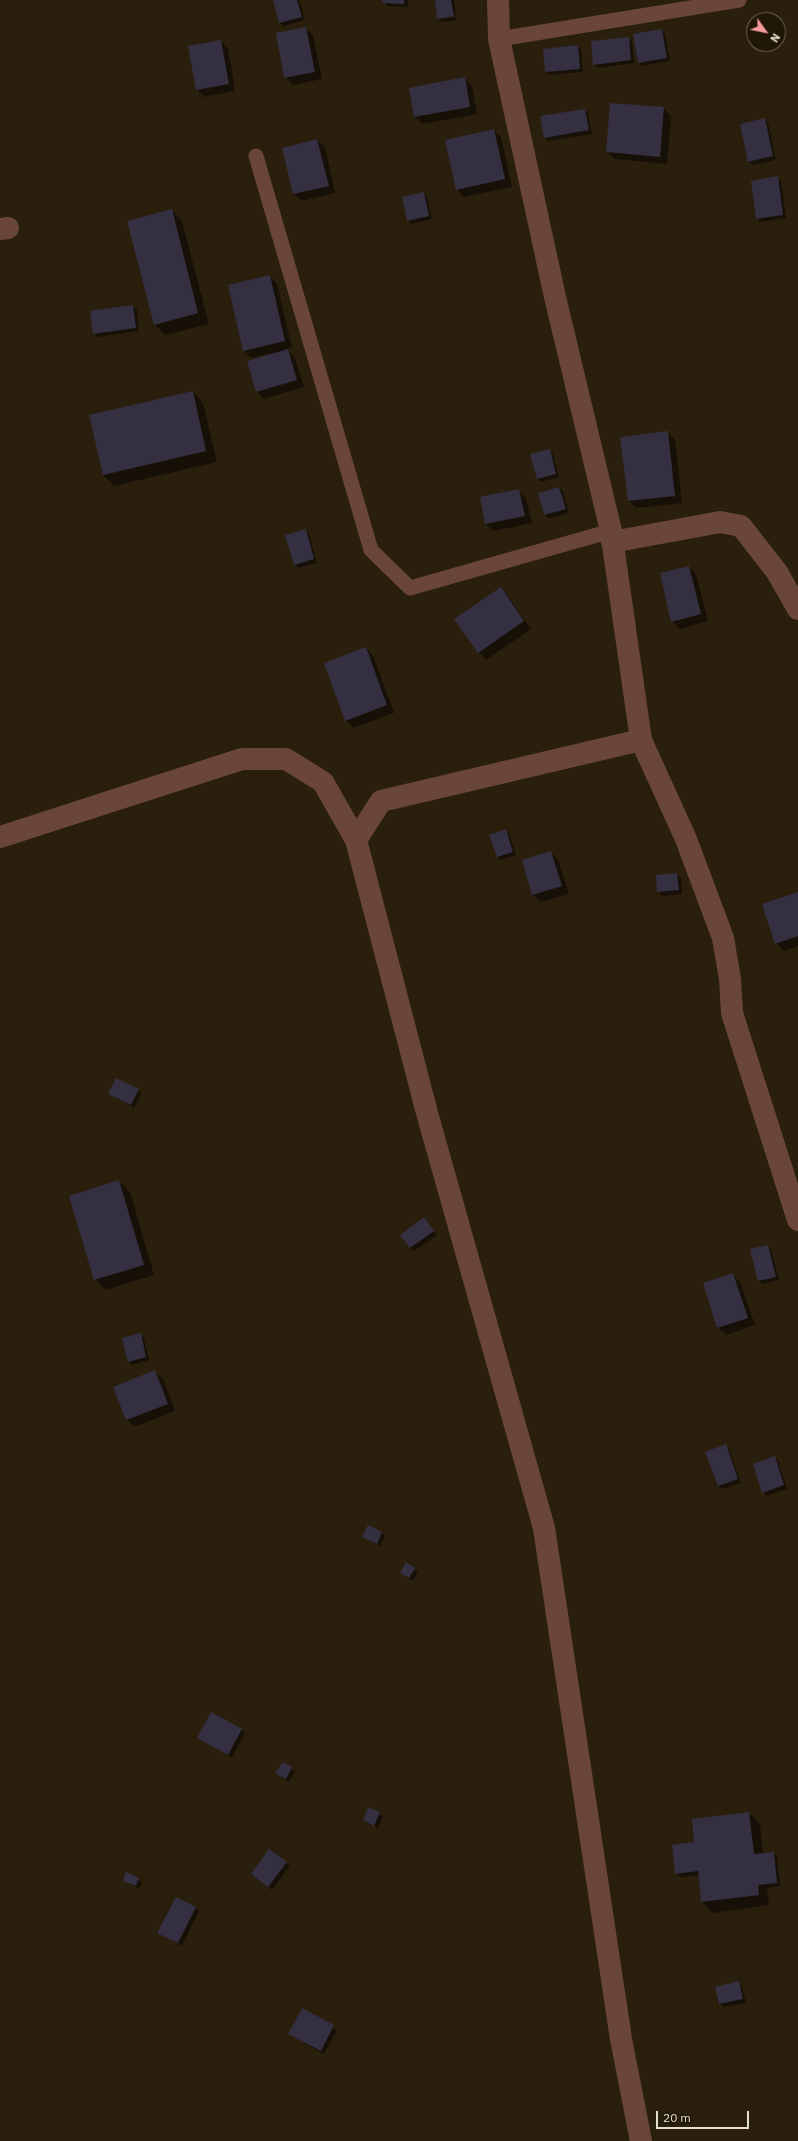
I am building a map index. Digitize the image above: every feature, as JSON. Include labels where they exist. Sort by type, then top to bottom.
[{"type":"street","points":[[498,0],[499,39],[555,297],[612,537],[641,740],[686,840],[723,938],[730,979],[732,1012],[798,1220]]},
{"type":"street","points":[[612,537],[720,522],[741,526],[777,572],[798,609]]},
{"type":"street","points":[[356,840],[381,802],[641,740]]},
{"type":"street","points":[[0,837],[242,759],[286,759],[323,782],[356,840],[429,1121],[544,1528],[622,2039],[641,2141]]},
{"type":"lane","points":[[499,39],[739,0]]},
{"type":"lane","points":[[256,156],[371,550],[410,588],[612,537]]},
{"type":"building","points":[[273,0],[297,0],[302,17],[279,23]]},
{"type":"building","points":[[382,0],[404,0],[404,4],[382,3]]},
{"type":"building","points":[[435,0],[451,0],[454,16],[437,19]]},
{"type":"building","points":[[306,27],[315,72],[284,78],[276,33]]},
{"type":"building","points":[[662,29],[667,58],[638,63],[633,34]]},
{"type":"building","points":[[629,37],[631,60],[593,65],[591,41]]},
{"type":"building","points":[[221,40],[229,84],[196,90],[188,46]]},
{"type":"building","points":[[578,45],[580,69],[545,72],[543,49]]},
{"type":"building","points":[[465,77],[470,107],[414,117],[409,88]]},
{"type":"building","points":[[610,103],[664,107],[660,157],[606,152]]},
{"type":"building","points":[[585,109],[589,130],[544,138],[540,116]]},
{"type":"building","points":[[765,118],[773,156],[748,162],[740,124]]},
{"type":"building","points":[[494,129],[505,179],[456,190],[445,140]]},
{"type":"building","points":[[317,139],[329,186],[293,194],[282,148]]},
{"type":"building","points":[[778,176],[783,215],[756,219],[751,181]]},
{"type":"building","points":[[424,192],[429,216],[407,221],[402,197]]},
{"type":"building","points":[[172,209],[198,313],[154,325],[127,221]]},
{"type":"building","points":[[270,275],[285,341],[243,351],[228,285]]},
{"type":"building","points":[[133,305],[136,328],[93,334],[90,311]]},
{"type":"building","points":[[288,349],[297,380],[256,392],[247,361]]},
{"type":"building","points":[[193,391],[206,451],[103,475],[89,415]]},
{"type":"building","points":[[668,431],[675,496],[628,501],[620,437]]},
{"type":"building","points":[[550,449],[556,474],[537,479],[530,454]]},
{"type":"building","points":[[559,487],[566,509],[544,515],[538,493]]},
{"type":"building","points":[[519,489],[525,516],[485,524],[480,497]]},
{"type":"building","points":[[306,529],[314,559],[294,565],[285,535]]},
{"type":"building","points":[[689,566],[701,614],[671,622],[660,573]]},
{"type":"building","points":[[501,587],[524,621],[478,653],[454,619]]},
{"type":"building","points":[[366,647],[387,705],[345,721],[324,663]]},
{"type":"building","points":[[506,829],[513,852],[497,857],[489,835]]},
{"type":"building","points":[[551,851],[562,886],[532,895],[522,860]]},
{"type":"building","points":[[677,873],[679,890],[657,892],[656,875]]},
{"type":"building","points":[[798,892],[798,936],[775,944],[762,904]]},
{"type":"building","points":[[116,1078],[139,1089],[131,1105],[108,1094]]},
{"type":"building","points":[[119,1180],[144,1265],[94,1280],[69,1196]]},
{"type":"building","points":[[424,1217],[434,1231],[410,1248],[400,1235]]},
{"type":"building","points":[[768,1245],[776,1277],[758,1281],[750,1249]]},
{"type":"building","points":[[733,1273],[748,1318],[717,1328],[703,1283]]},
{"type":"building","points":[[141,1333],[146,1357],[128,1362],[122,1338]]},
{"type":"building","points":[[155,1370],[168,1404],[126,1420],[113,1387]]},
{"type":"building","points":[[726,1444],[738,1479],[718,1486],[705,1452]]},
{"type":"building","points":[[775,1456],[784,1485],[762,1493],[753,1464]]},
{"type":"building","points":[[368,1525],[382,1532],[377,1544],[362,1537]]},
{"type":"building","points":[[406,1562],[415,1568],[409,1578],[400,1573]]},
{"type":"building","points":[[211,1712],[242,1729],[228,1755],[197,1738]]},
{"type":"building","points":[[283,1762],[292,1767],[286,1779],[275,1773]]},
{"type":"building","points":[[368,1807],[380,1812],[374,1826],[363,1820]]},
{"type":"building","points":[[749,1812],[754,1854],[774,1852],[777,1883],[758,1885],[759,1895],[701,1902],[698,1871],[675,1874],[672,1845],[694,1842],[692,1819]]},
{"type":"building","points":[[269,1849],[287,1862],[268,1887],[251,1874]]},
{"type":"building","points":[[126,1872],[139,1878],[136,1886],[123,1881]]},
{"type":"building","points":[[176,1897],[196,1907],[178,1943],[157,1933]]},
{"type":"building","points":[[739,1981],[743,1999],[719,2004],[715,1987]]},
{"type":"building","points":[[302,2008],[334,2025],[321,2051],[288,2034]]}]
